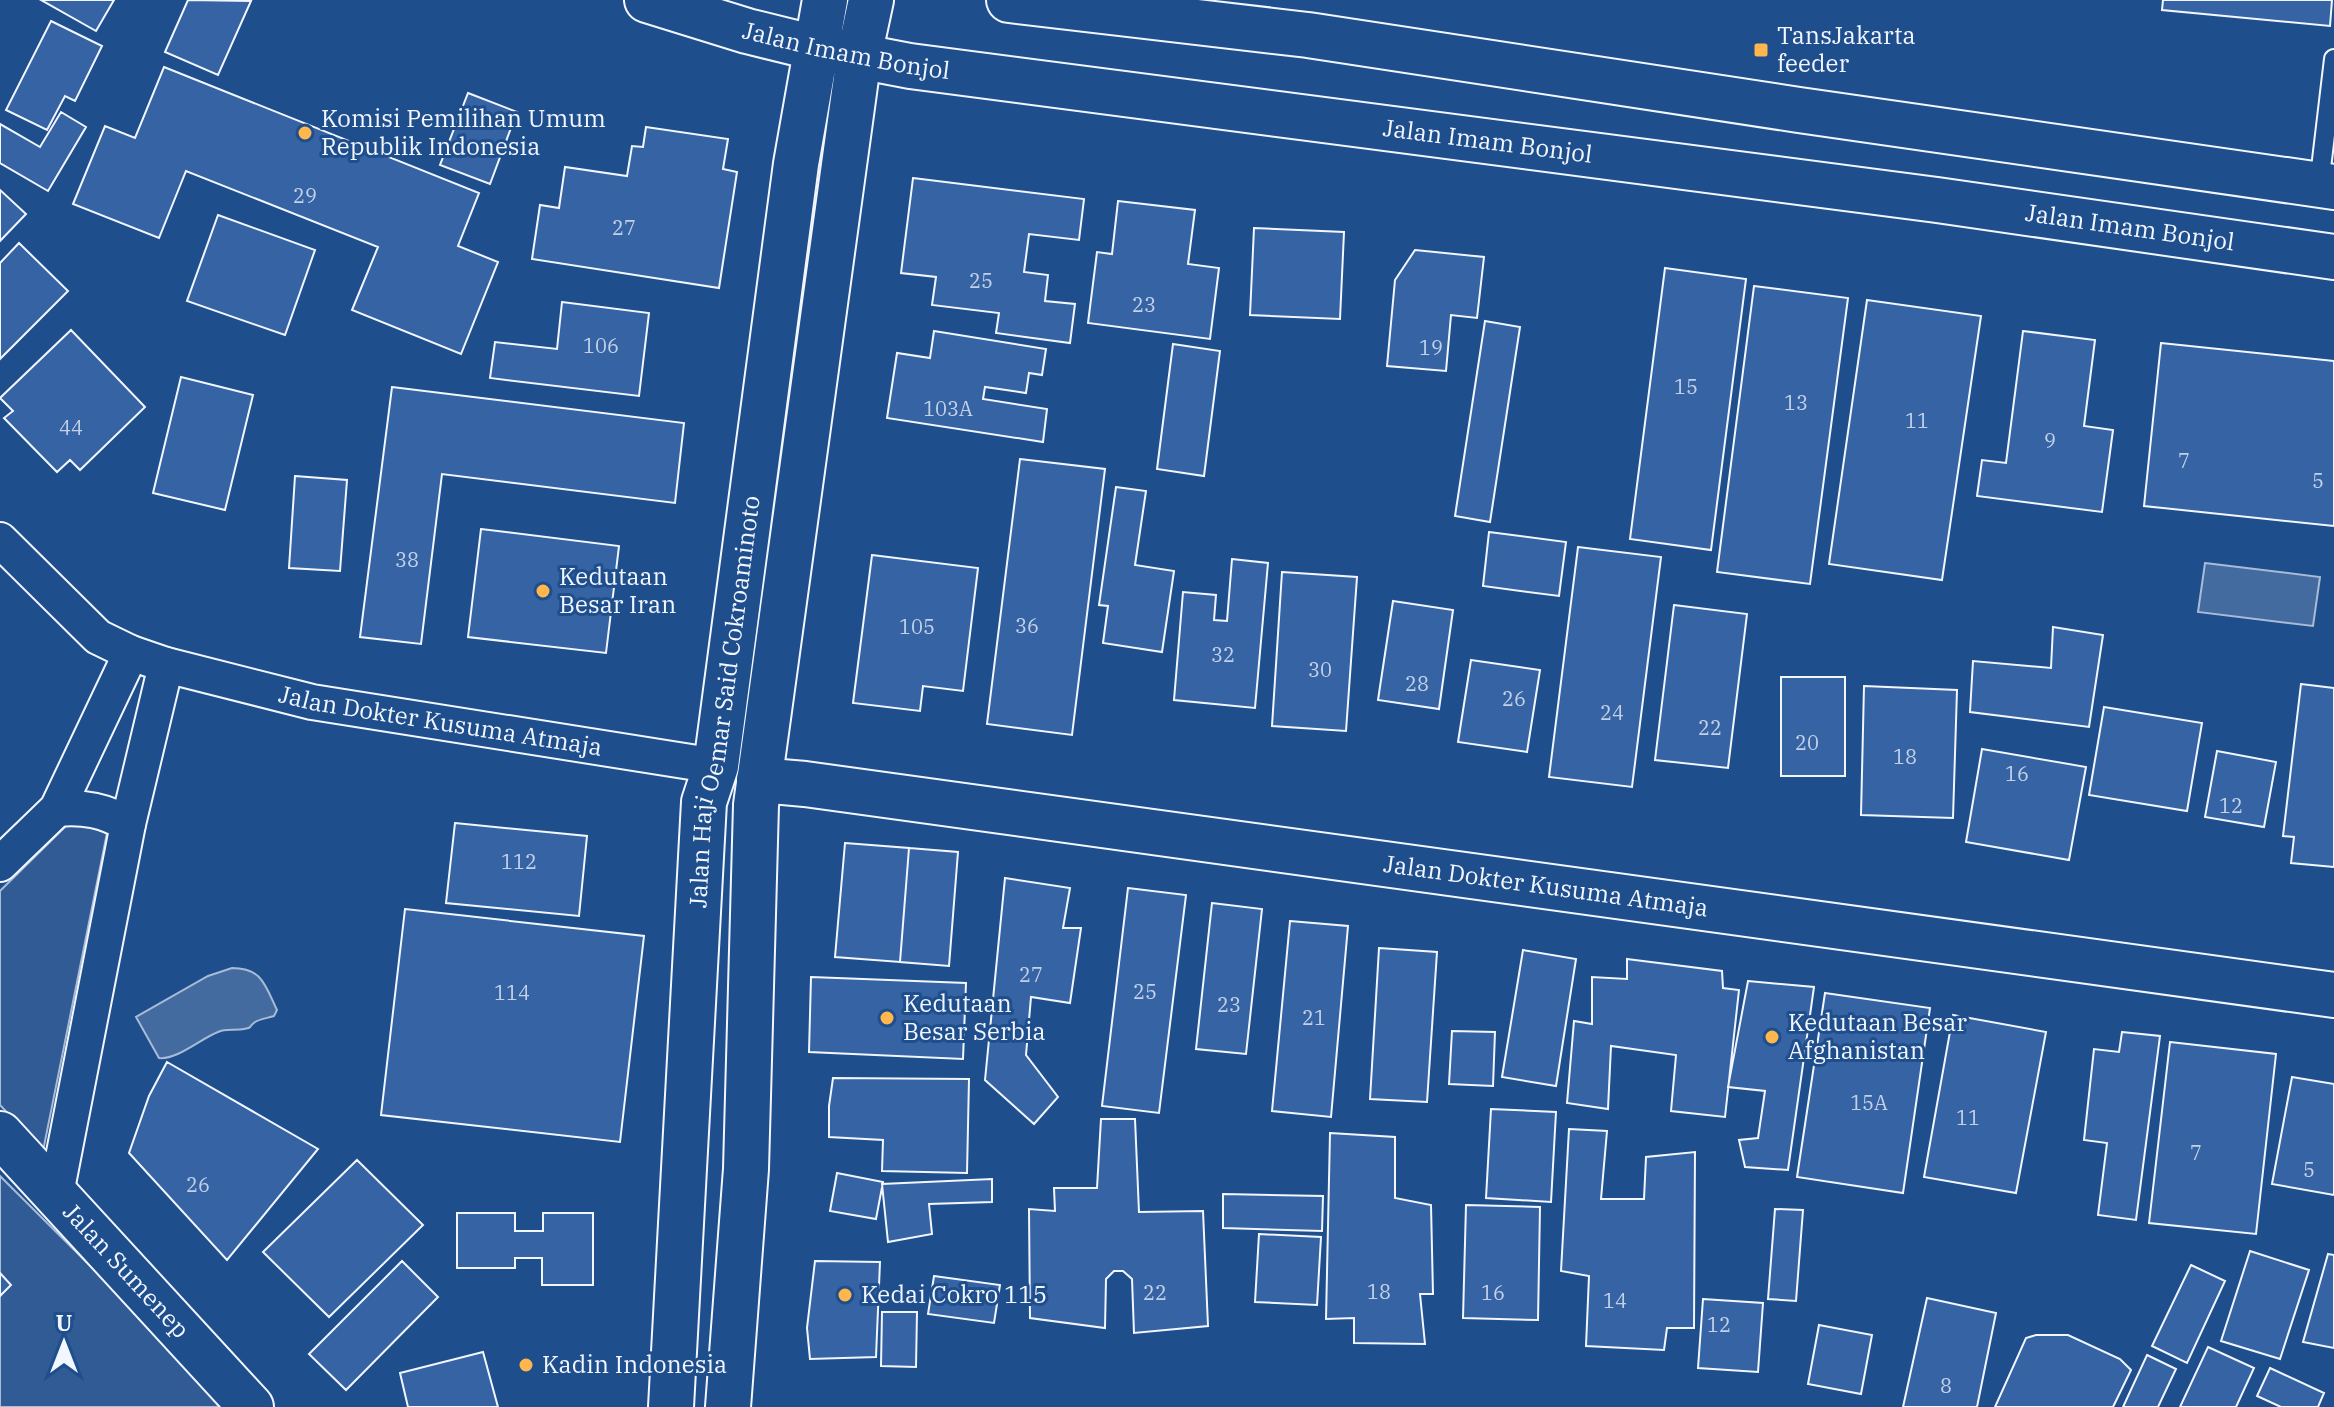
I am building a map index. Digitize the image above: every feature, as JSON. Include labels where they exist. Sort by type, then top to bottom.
[{"type":"main road","name":"Jalan Imam Bonjol","points":[[647,0],[747,31],[816,48],[926,68],[1937,200],[2334,257]]},
{"type":"main road","name":"Jalan Haji Oemar Said Cokroaminoto","points":[[671,1407],[704,802],[716,766],[796,164],[825,0]]},
{"type":"main road","name":"Jalan Haji Oemar Said Cokroaminoto","points":[[728,1407],[746,1169],[756,805],[859,56],[871,0]]},
{"type":"main road","points":[[1009,0],[1308,35],[2326,186]]},
{"type":"main road","points":[[1937,200],[1948,132]]},
{"type":"main road","name":"Jalan Dokter Kusuma Atmaja","points":[[759,780],[2334,995]]},
{"type":"main road","name":"Jalan Sumenep","points":[[0,1134],[251,1407]]},
{"type":"street","name":"Jalan Dokter Kusuma Atmaja","points":[[0,540],[98,637],[166,665],[312,702],[716,766]]},
{"type":"street","points":[[0,864],[57,809],[131,653]]},
{"type":"street","points":[[56,1194],[128,824],[166,665]]},
{"type":"street","points":[[57,809],[79,807],[94,810],[128,824]]},
{"type":"lane","points":[[2326,186],[2334,59]]},
{"type":"shaded area","points":[[2205,563],[2320,577],[2313,626],[2198,612]]},
{"type":"shaded area","points":[[72,820],[107,833],[43,1151],[0,1105],[0,891]]},
{"type":"shaded area","points":[[232,968],[250,971],[261,980],[277,1010],[274,1016],[257,1021],[249,1028],[221,1031],[181,1052],[159,1058],[136,1017],[208,976]]},
{"type":"shaded area","points":[[0,1176],[232,1407],[0,1407]]},
{"type":"building","points":[[41,0],[114,0],[96,31]]},
{"type":"building","points":[[188,0],[251,1],[218,75],[165,52]]},
{"type":"building","points":[[2163,0],[2332,0],[2330,26],[2162,10]]},
{"type":"building","points":[[51,21],[102,46],[75,101],[65,96],[47,130],[6,110]]},
{"type":"building","points":[[164,67],[479,193],[458,246],[498,262],[461,354],[352,310],[378,247],[186,171],[159,238],[73,204],[105,126],[135,138]]},
{"type":"building","points":[[468,93],[517,112],[490,184],[440,165]]},
{"type":"building","points":[[61,112],[86,127],[48,191],[0,163],[0,124],[40,147]]},
{"type":"building","points":[[646,127],[728,139],[723,169],[737,172],[719,288],[532,259],[540,205],[559,208],[565,167],[627,176],[632,146],[643,147]]},
{"type":"building","points":[[913,178],[1084,199],[1079,240],[1029,234],[1024,272],[1048,275],[1045,301],[1075,304],[1070,343],[996,333],[999,313],[932,305],[936,277],[901,273]]},
{"type":"building","points":[[0,190],[26,214],[0,241]]},
{"type":"building","points":[[1118,201],[1195,210],[1188,264],[1219,268],[1210,339],[1088,323],[1097,252],[1112,254]]},
{"type":"building","points":[[218,215],[315,250],[285,335],[187,301]]},
{"type":"building","points":[[1254,228],[1344,232],[1340,319],[1250,315]]},
{"type":"building","points":[[19,243],[68,291],[0,359],[0,263]]},
{"type":"building","points":[[1415,250],[1484,257],[1477,318],[1451,315],[1446,371],[1387,366],[1395,280]]},
{"type":"building","points":[[1665,268],[1746,279],[1711,550],[1630,539]]},
{"type":"building","points":[[1754,286],[1848,298],[1810,584],[1717,572]]},
{"type":"building","points":[[1867,300],[1981,316],[1942,580],[1829,564]]},
{"type":"building","points":[[562,302],[649,313],[639,396],[490,378],[495,342],[557,349]]},
{"type":"building","points":[[1485,321],[1520,327],[1490,522],[1455,516]]},
{"type":"building","points":[[71,330],[145,407],[80,470],[70,460],[57,472],[4,418],[13,411],[0,398]]},
{"type":"building","points":[[934,331],[1046,349],[1042,375],[1029,373],[1026,393],[985,387],[983,399],[1047,409],[1043,442],[887,418],[897,353],[930,358]]},
{"type":"building","points":[[2023,331],[2095,340],[2084,426],[2113,430],[2102,512],[1977,496],[1982,460],[2006,463]]},
{"type":"building","points":[[2161,343],[2334,361],[2334,526],[2144,506]]},
{"type":"building","points":[[1173,344],[1220,351],[1204,476],[1157,469]]},
{"type":"building","points":[[181,377],[253,395],[225,510],[153,493]]},
{"type":"building","points":[[392,387],[684,423],[675,503],[442,474],[421,644],[360,637]]},
{"type":"building","points":[[1020,459],[1105,469],[1072,735],[987,724]]},
{"type":"building","points":[[295,476],[347,480],[340,571],[289,568]]},
{"type":"building","points":[[1116,487],[1146,491],[1135,565],[1174,571],[1162,652],[1103,643],[1108,606],[1099,605]]},
{"type":"building","name":"Kedutaan Besar Iran","points":[[481,529],[619,546],[606,653],[468,637]]},
{"type":"building","points":[[1489,532],[1566,542],[1559,596],[1483,586]]},
{"type":"building","points":[[1578,547],[1661,557],[1632,787],[1549,777]]},
{"type":"building","points":[[872,555],[978,568],[963,691],[923,686],[920,711],[853,703]]},
{"type":"building","points":[[1232,559],[1268,563],[1255,708],[1174,700],[1183,592],[1216,595],[1214,620],[1227,621]]},
{"type":"building","points":[[1282,572],[1357,577],[1346,731],[1272,726]]},
{"type":"building","points":[[1393,601],[1453,610],[1439,709],[1378,700]]},
{"type":"building","points":[[1674,605],[1747,614],[1728,768],[1655,760]]},
{"type":"building","points":[[2053,627],[2103,635],[2089,727],[1970,712],[1973,661],[2051,668]]},
{"type":"building","points":[[1471,660],[1540,670],[1527,752],[1458,742]]},
{"type":"building","points":[[1781,677],[1845,677],[1845,776],[1781,776]]},
{"type":"building","points":[[2301,684],[2334,688],[2334,867],[2291,863],[2294,837],[2283,836]]},
{"type":"building","points":[[1864,686],[1957,690],[1953,818],[1861,815]]},
{"type":"building","points":[[2104,707],[2202,723],[2187,811],[2089,795]]},
{"type":"building","points":[[1982,749],[2086,767],[2069,860],[1966,842]]},
{"type":"building","points":[[2217,751],[2276,762],[2264,827],[2205,817]]},
{"type":"building","points":[[455,823],[587,836],[579,916],[446,903]]},
{"type":"building","points":[[845,843],[909,848],[900,962],[835,957]]},
{"type":"building","points":[[909,848],[958,852],[949,966],[900,962]]},
{"type":"building","points":[[1005,878],[1070,888],[1063,928],[1081,928],[1070,1003],[1031,997],[1026,1055],[1058,1097],[1034,1124],[985,1080]]},
{"type":"building","points":[[1128,888],[1186,895],[1159,1113],[1102,1106]]},
{"type":"building","points":[[1212,903],[1262,909],[1246,1054],[1196,1049]]},
{"type":"building","points":[[405,909],[644,936],[620,1142],[381,1115]]},
{"type":"building","points":[[1290,921],[1348,926],[1331,1117],[1272,1111]]},
{"type":"building","points":[[1379,948],[1437,952],[1427,1102],[1370,1099]]},
{"type":"building","points":[[1523,950],[1576,959],[1556,1086],[1502,1077]]},
{"type":"building","points":[[1627,959],[1722,971],[1723,988],[1739,990],[1725,1117],[1671,1111],[1676,1055],[1611,1046],[1608,1109],[1567,1103],[1574,1021],[1592,1024],[1592,977],[1627,979]]},
{"type":"building","name":"Kedutaan Besar Serbia","points":[[811,977],[966,983],[963,1059],[809,1052]]},
{"type":"building","name":"Kedutaan Besar Afghanistan","points":[[1748,981],[1814,987],[1788,1170],[1745,1167],[1739,1140],[1758,1138],[1765,1091],[1728,1087]]},
{"type":"building","points":[[1825,993],[1930,1008],[1903,1193],[1797,1177]]},
{"type":"building","points":[[1953,1015],[2046,1032],[2016,1193],[1924,1177]]},
{"type":"building","points":[[1452,1031],[1495,1032],[1493,1086],[1449,1084]]},
{"type":"building","points":[[2122,1032],[2160,1036],[2136,1220],[2098,1215],[2107,1143],[2084,1140],[2094,1049],[2119,1052]]},
{"type":"building","points":[[2170,1042],[2276,1054],[2256,1234],[2149,1223]]},
{"type":"building","points":[[167,1062],[318,1149],[227,1260],[129,1153],[149,1096]]},
{"type":"building","points":[[2292,1077],[2334,1084],[2334,1195],[2272,1184]]},
{"type":"building","points":[[833,1078],[969,1079],[967,1173],[882,1171],[883,1140],[829,1137]]},
{"type":"building","points":[[1491,1109],[1556,1112],[1551,1202],[1486,1198]]},
{"type":"building","points":[[1101,1119],[1135,1119],[1139,1212],[1203,1211],[1208,1326],[1134,1333],[1132,1279],[1123,1271],[1114,1271],[1106,1279],[1105,1328],[1030,1318],[1029,1209],[1055,1211],[1054,1188],[1097,1188]]},
{"type":"building","points":[[1569,1129],[1607,1131],[1601,1199],[1644,1199],[1646,1157],[1695,1152],[1694,1328],[1667,1328],[1664,1350],[1586,1346],[1589,1276],[1561,1271]]},
{"type":"building","points":[[1330,1133],[1395,1137],[1395,1198],[1431,1205],[1433,1294],[1420,1294],[1425,1344],[1354,1343],[1354,1318],[1326,1319]]},
{"type":"building","points":[[357,1160],[423,1225],[329,1317],[263,1252]]},
{"type":"building","points":[[837,1173],[883,1182],[876,1219],[830,1211]]},
{"type":"building","points":[[992,1179],[992,1202],[929,1204],[932,1234],[888,1242],[882,1184]]},
{"type":"building","points":[[1223,1194],[1323,1196],[1322,1231],[1223,1228]]},
{"type":"building","points":[[1466,1205],[1540,1207],[1538,1320],[1463,1318]]},
{"type":"building","points":[[1775,1209],[1803,1210],[1796,1301],[1768,1299]]},
{"type":"building","points":[[457,1213],[515,1213],[515,1231],[543,1231],[543,1213],[593,1213],[593,1285],[542,1285],[542,1258],[515,1258],[515,1268],[457,1268]]},
{"type":"building","points":[[1259,1234],[1321,1237],[1317,1305],[1255,1302]]},
{"type":"building","points":[[2250,1251],[2309,1270],[2280,1359],[2221,1341]]},
{"type":"building","points":[[2328,1254],[2334,1255],[2334,1348],[2303,1342]]},
{"type":"building","points":[[402,1261],[438,1297],[346,1390],[309,1354]]},
{"type":"building","name":"Kedai Cokro 115","points":[[815,1261],[880,1262],[876,1357],[810,1359],[807,1328]]},
{"type":"building","points":[[2191,1265],[2225,1281],[2187,1363],[2152,1346]]},
{"type":"building","points":[[0,1273],[11,1285],[0,1296]]},
{"type":"building","points":[[934,1276],[1000,1285],[994,1323],[928,1314]]},
{"type":"building","points":[[1927,1298],[1996,1313],[1977,1407],[1903,1407]]},
{"type":"building","points":[[1703,1299],[1763,1303],[1758,1372],[1698,1368]]},
{"type":"building","points":[[882,1312],[917,1312],[916,1367],[881,1366]]},
{"type":"building","points":[[1819,1325],[1872,1335],[1861,1394],[1808,1384]]},
{"type":"building","points":[[2068,1335],[2120,1359],[2131,1370],[2113,1407],[1995,1407],[2026,1338]]},
{"type":"building","points":[[2208,1347],[2254,1368],[2236,1407],[2180,1407]]},
{"type":"building","points":[[483,1352],[498,1407],[408,1407],[400,1373]]},
{"type":"building","points":[[2147,1355],[2176,1369],[2158,1407],[2123,1407]]},
{"type":"building","points":[[2270,1368],[2324,1393],[2318,1407],[2281,1407],[2257,1396]]},
{"type":"place","name":"TansJakarta feeder","points":[[1761,50]]},
{"type":"place","name":"Komisi Pemilihan Umum Republik Indonesia","points":[[305,133]]},
{"type":"place","name":"Kedutaan Besar Iran","points":[[543,591]]},
{"type":"place","name":"Kedutaan Besar Serbia","points":[[887,1018]]},
{"type":"place","name":"Kedutaan Besar Afghanistan","points":[[1772,1037]]},
{"type":"place","name":"Kedai Cokro 115","points":[[845,1295]]},
{"type":"place","name":"Kadin Indonesia","points":[[526,1365]]}]
